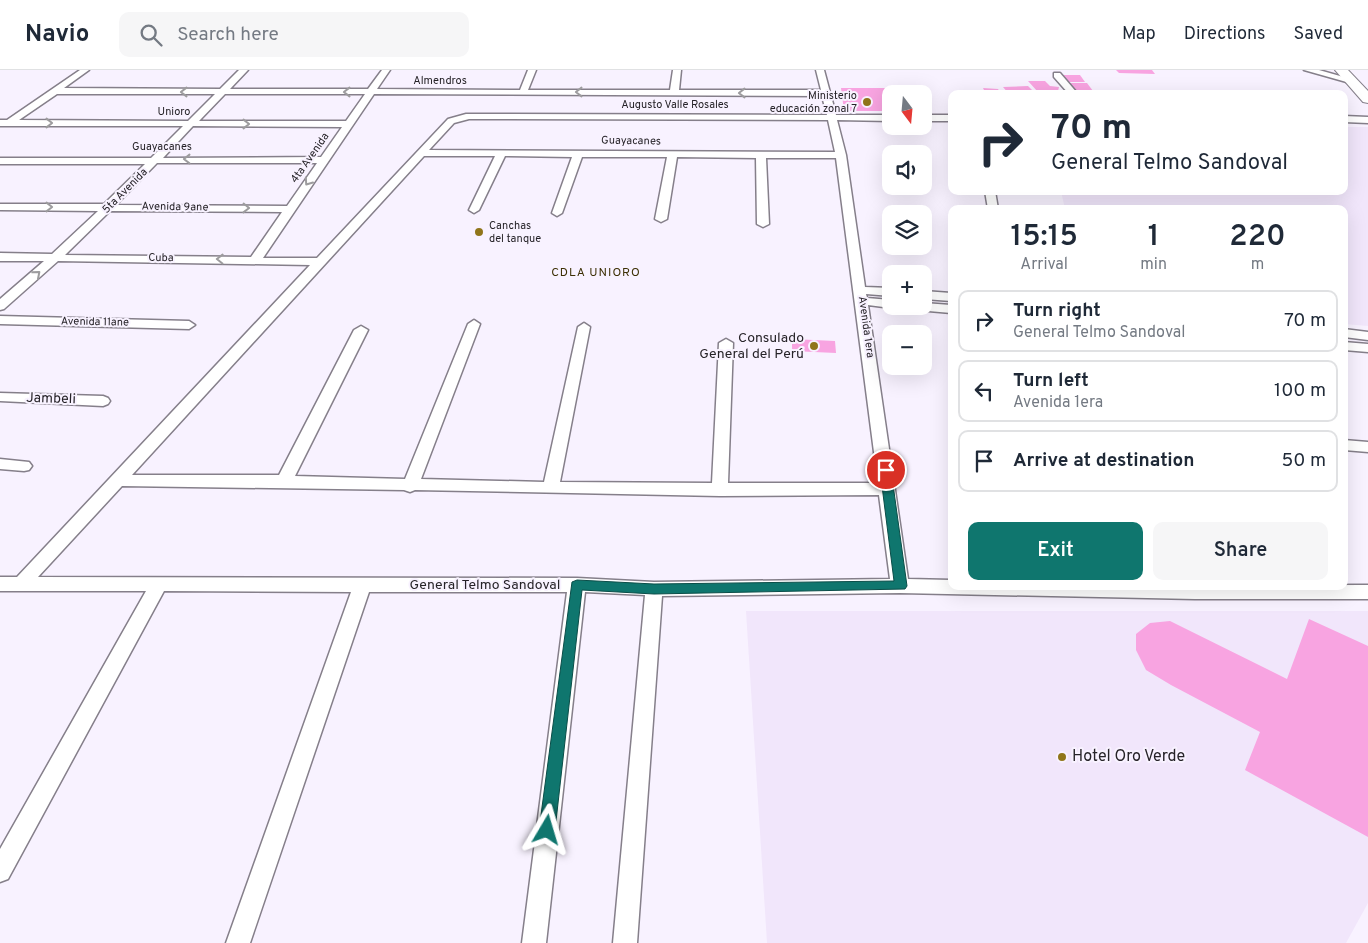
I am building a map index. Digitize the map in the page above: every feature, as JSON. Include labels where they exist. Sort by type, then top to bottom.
[{"type":"main road","points":[[1341,70],[1368,99]]},
{"type":"street","points":[[0,130],[5,123],[85,70]]},
{"type":"street","name":"5ta Avenida","points":[[0,306],[110,206],[244,70]]},
{"type":"street","name":"4ta Avenida","points":[[255,260],[386,70]]},
{"type":"street","points":[[523,92],[532,70]]},
{"type":"street","points":[[674,93],[677,70]]},
{"type":"street","name":"Avenida 1era","points":[[820,70],[830,117],[841,155],[900,586]]},
{"type":"street","points":[[1308,70],[1350,80]]},
{"type":"street","points":[[1057,75],[1070,90]]},
{"type":"street","name":"Almendros","points":[[54,92],[826,93]]},
{"type":"street","name":"Augusto Valle Rosales","points":[[421,153],[451,121],[459,117],[882,118]]},
{"type":"street","points":[[932,118],[948,118]]},
{"type":"street","points":[[1348,120],[1368,120]]},
{"type":"street","name":"Unioro","points":[[5,123],[348,124]]},
{"type":"street","points":[[21,584],[421,153]]},
{"type":"street","name":"Guayacanes","points":[[421,153],[841,155]]},
{"type":"street","points":[[474,210],[502,153]]},
{"type":"street","points":[[556,213],[578,153]]},
{"type":"street","points":[[661,220],[673,154]]},
{"type":"street","points":[[761,155],[763,224]]},
{"type":"street","name":"Guayacanes","points":[[0,161],[157,159],[323,160]]},
{"type":"street","name":"Avenida 9ane","points":[[0,207],[110,206],[290,209]]},
{"type":"street","name":"Cuba","points":[[0,257],[321,262]]},
{"type":"street","points":[[861,295],[882,293]]},
{"type":"street","points":[[861,295],[882,301]]},
{"type":"street","points":[[932,296],[948,297]]},
{"type":"street","points":[[932,307],[948,309]]},
{"type":"street","name":"Avenida 11ane","points":[[0,320],[189,325]]},
{"type":"street","points":[[410,486],[474,324]]},
{"type":"street","points":[[551,488],[584,327]]},
{"type":"street","points":[[284,482],[361,330]]},
{"type":"street","points":[[1348,334],[1368,336]]},
{"type":"street","points":[[720,490],[726,343]]},
{"type":"street","points":[[1348,346],[1368,348]]},
{"type":"street","name":"Jambeli","points":[[0,397],[103,401]]},
{"type":"street","points":[[1348,445],[1368,447]]},
{"type":"street","points":[[0,464],[24,466]]},
{"type":"street","points":[[118,480],[720,490],[888,489]]},
{"type":"street","name":"General Telmo Sandoval","points":[[0,584],[577,585],[654,589],[948,587]]},
{"type":"street","points":[[0,871],[159,584]]},
{"type":"street","points":[[238,943],[362,585]]},
{"type":"street","points":[[534,943],[577,585]]},
{"type":"street","points":[[625,943],[654,589]]},
{"type":"street","name":"General Telmo Sandoval","points":[[1097,590],[1368,592]]},
{"type":"shaded area","points":[[1348,127],[1368,127],[1368,326],[1348,324],[1348,205],[1064,205],[1062,195],[1348,195]]},
{"type":"shaded area","name":"Hotel Oro Verde","points":[[746,611],[1368,611],[1368,903],[1346,943],[767,943]]},
{"type":"building","points":[[1116,70],[1152,70],[1155,74],[1119,73]]},
{"type":"building","points":[[1061,75],[1080,75],[1085,82],[1066,82]]},
{"type":"building","points":[[1028,81],[1045,81],[1050,86],[1059,87],[1058,90],[1036,90]]},
{"type":"building","points":[[1070,83],[1087,83],[1092,90],[1075,90]]},
{"type":"building","points":[[1028,86],[1032,90],[1006,90],[1003,87]]},
{"type":"building","name":"Ministerio educación zonal 7","points":[[841,88],[882,88],[882,111],[844,111]]},
{"type":"building","points":[[983,88],[999,90],[984,90]]},
{"type":"building","name":"Consulado General del Perú","points":[[792,339],[835,341],[836,353],[792,351]]},
{"type":"building","points":[[1309,619],[1368,646],[1368,837],[1245,770],[1260,732],[1146,670],[1136,650],[1136,634],[1150,623],[1170,621],[1287,679]]},
{"type":"place","name":"Ministerio educación zonal 7","points":[[867,102]]},
{"type":"place","name":"Canchas del tanque","points":[[479,232]]},
{"type":"place","name":"Consulado General del Perú","points":[[814,346]]},
{"type":"place","name":"Hotel Oro Verde","points":[[1062,757]]},
{"type":"district","name":"CDLA UNIORO","points":[[596,273]]},
{"type":"route","points":[[547,830],[577,585],[654,589],[900,586],[886,470]]}]
